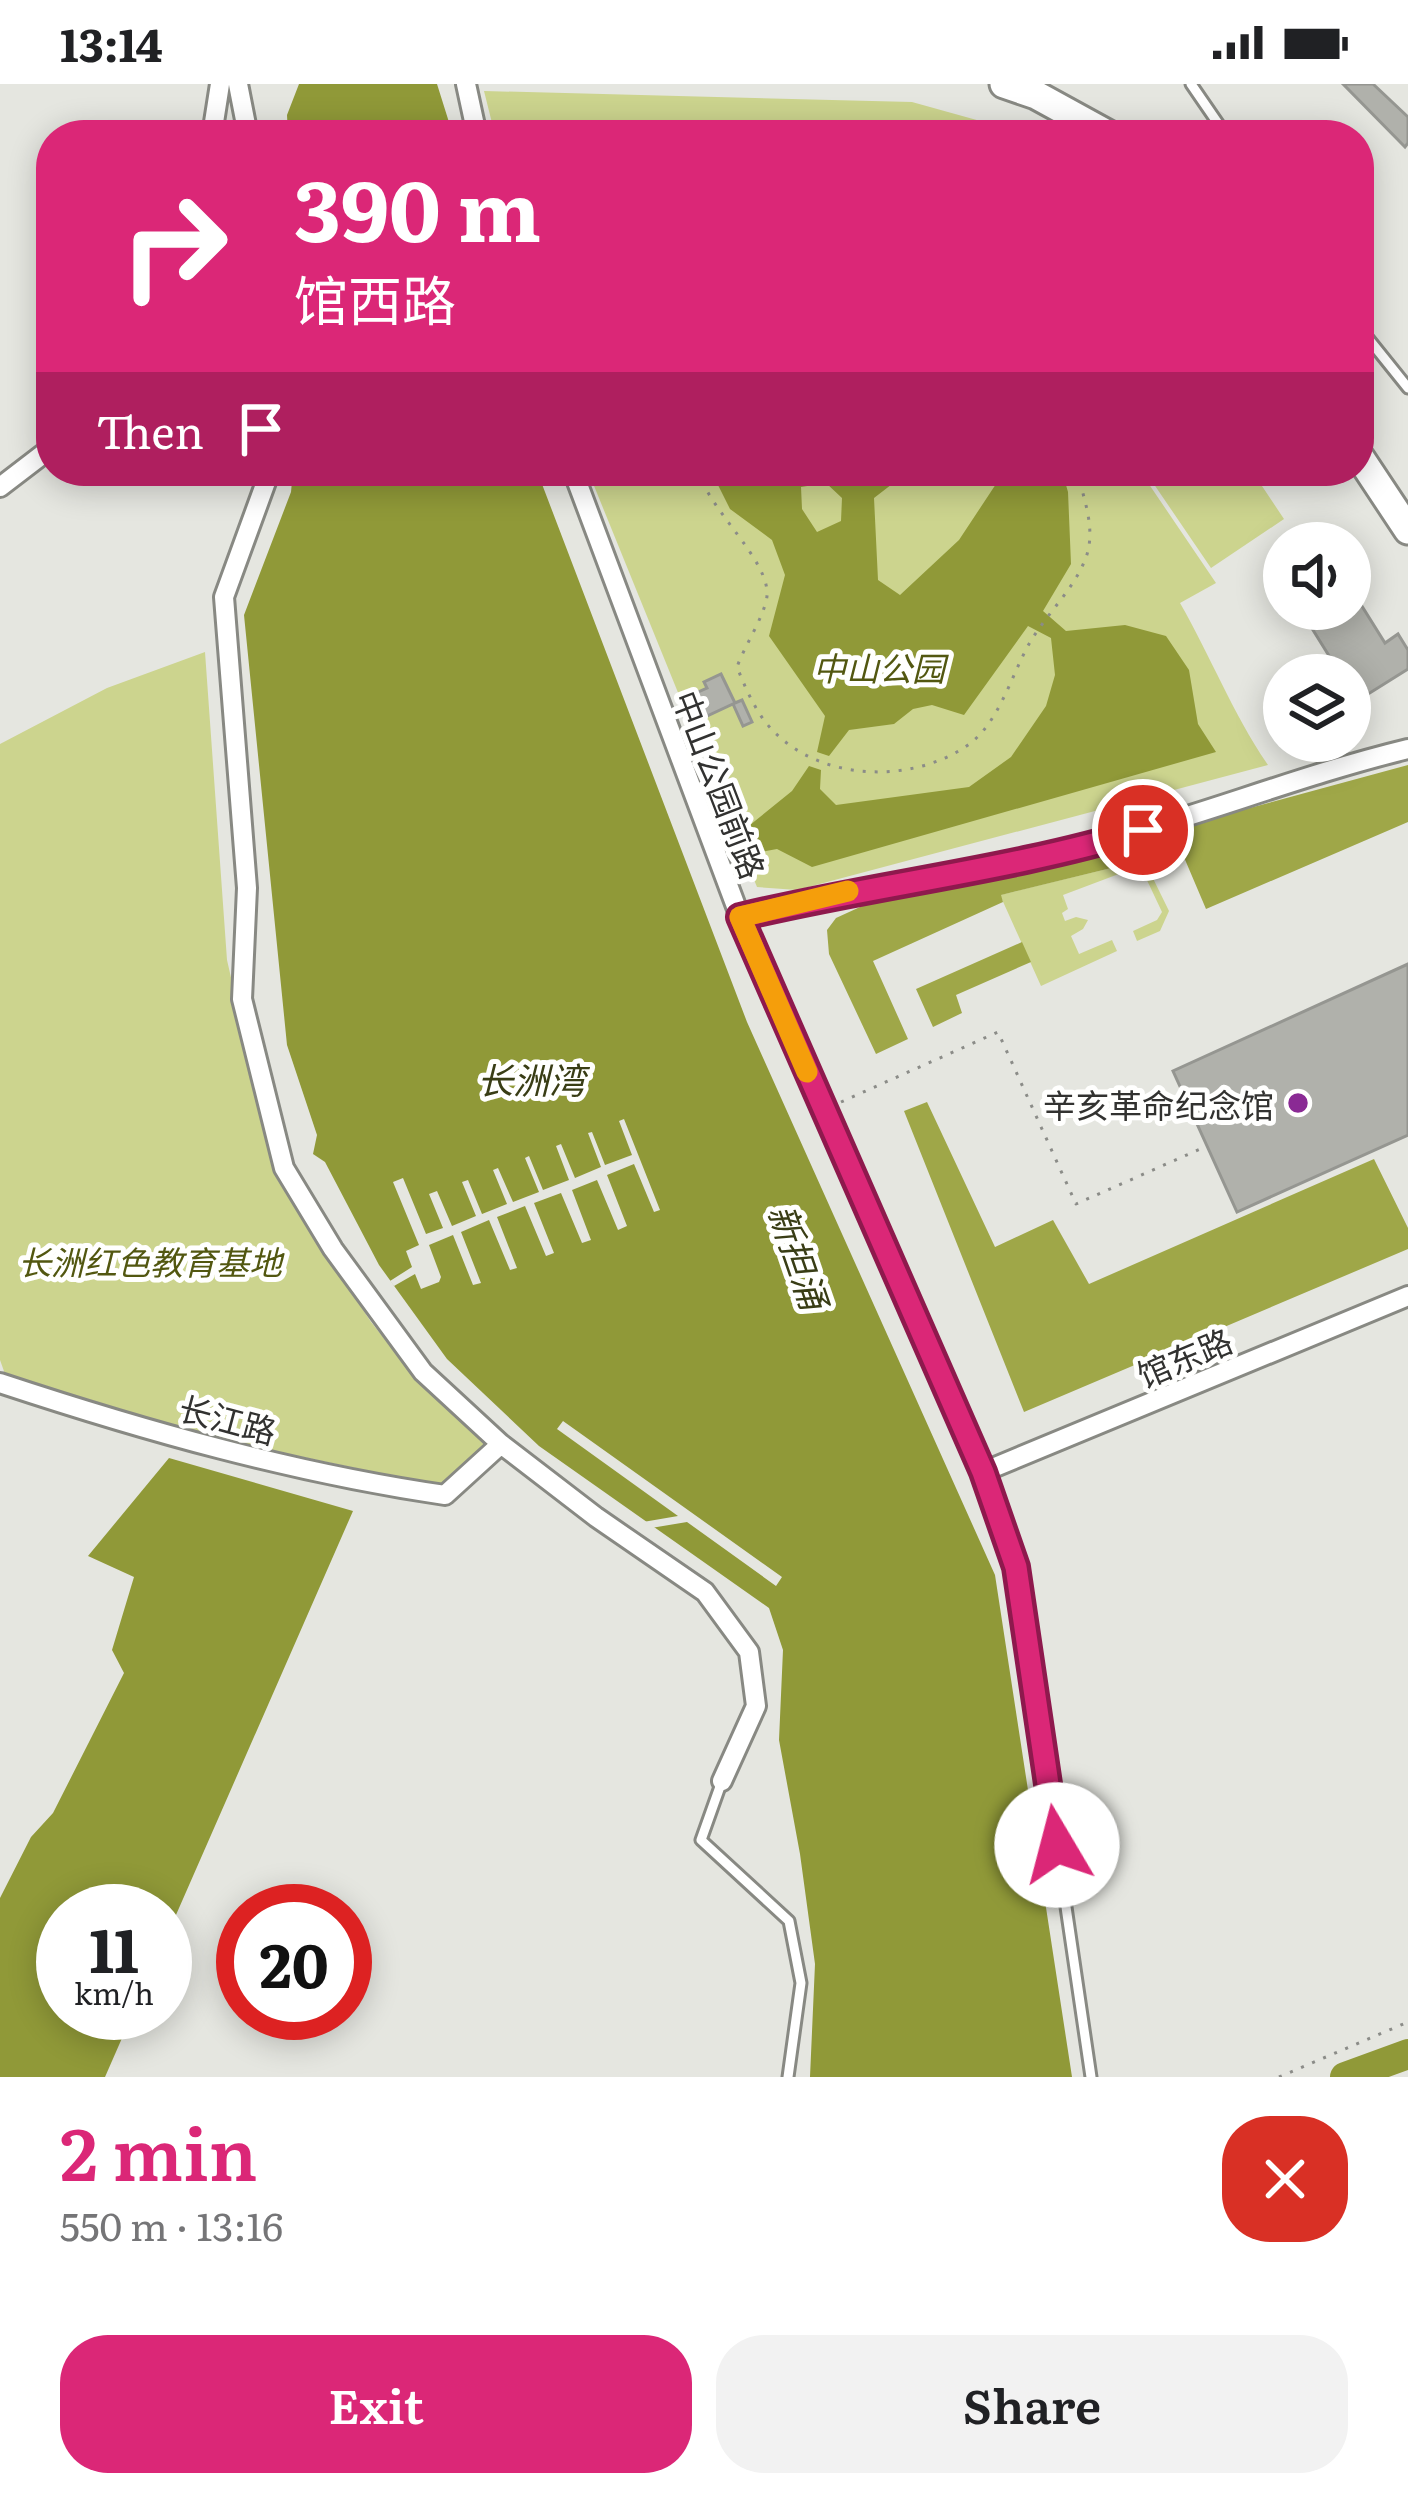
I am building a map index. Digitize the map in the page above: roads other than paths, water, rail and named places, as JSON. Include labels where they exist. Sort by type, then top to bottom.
[{"type":"main road","points":[[1015,85],[1057,95],[1090,120]]},
{"type":"main road","points":[[1374,479],[1408,530]]},
{"type":"street","points":[[214,120],[220,84]]},
{"type":"street","points":[[238,84],[245,120]]},
{"type":"street","points":[[466,84],[474,120]]},
{"type":"street","points":[[0,487],[36,459]]},
{"type":"street","points":[[265,486],[224,597],[247,888],[242,999],[284,1168],[334,1249],[423,1372],[500,1444],[705,1592],[749,1652],[756,1706],[722,1780]]},
{"type":"street","name":"中山公园前路","points":[[579,486],[740,917],[983,1472]]},
{"type":"street","points":[[740,917],[830,895],[1070,850],[1408,749]]},
{"type":"street","name":"馆东路","points":[[983,1472],[1408,1296]]},
{"type":"street","name":"长江路","points":[[0,1383],[212,1447],[370,1484],[445,1495],[500,1444]]},
{"type":"lane","points":[[1191,84],[1216,120]]},
{"type":"lane","points":[[1374,345],[1408,388]]},
{"type":"lane","name":"中山公园前路","points":[[983,1472],[1016,1567],[1091,2077]]},
{"type":"lane","points":[[722,1780],[701,1840],[789,1921],[801,1983],[788,2077]]},
{"type":"water","points":[[299,84],[437,84],[448,120],[287,120]]},
{"type":"water","name":"长洲湾","points":[[292,486],[543,486],[747,1022],[995,1575],[1072,2077],[810,2077],[815,1964],[779,1740],[783,1650],[769,1608],[539,1446],[447,1359],[379,1265],[325,1162],[313,1154],[317,1135],[287,1045],[244,615]]},
{"type":"water","points":[[718,486],[807,486],[801,487],[802,509],[817,532],[841,521],[842,498],[829,486],[890,486],[874,498],[878,580],[900,595],[959,540],[995,486],[1066,486],[1071,564],[1043,611],[1066,631],[1125,625],[1166,636],[1189,670],[1198,724],[1216,752],[812,867],[777,849],[755,853],[750,825],[792,791],[809,766],[821,770],[820,789],[836,805],[969,787],[1011,757],[1046,706],[1055,675],[1051,638],[1028,626],[964,715],[932,705],[913,709],[894,724],[849,730],[829,756],[817,752],[825,716],[769,636],[785,575],[772,540],[730,509]]},
{"type":"water","points":[[169,1458],[353,1511],[190,1884],[36,1884],[36,2040],[121,2040],[105,2077],[0,2077],[0,1898],[31,1837],[53,1813],[124,1673],[112,1650],[134,1577],[88,1556]]},
{"type":"waterway","points":[[1345,2077],[1408,2054]]},
{"type":"place","name":"辛亥革命纪念馆","points":[[1298,1103]]},
{"type":"park label","name":"中山公园","points":[[879,666]]},
{"type":"park label","name":"长洲红色教育基地","points":[[150,1260]]},
{"type":"water label","name":"新担涌","points":[[800,1256]]}]
